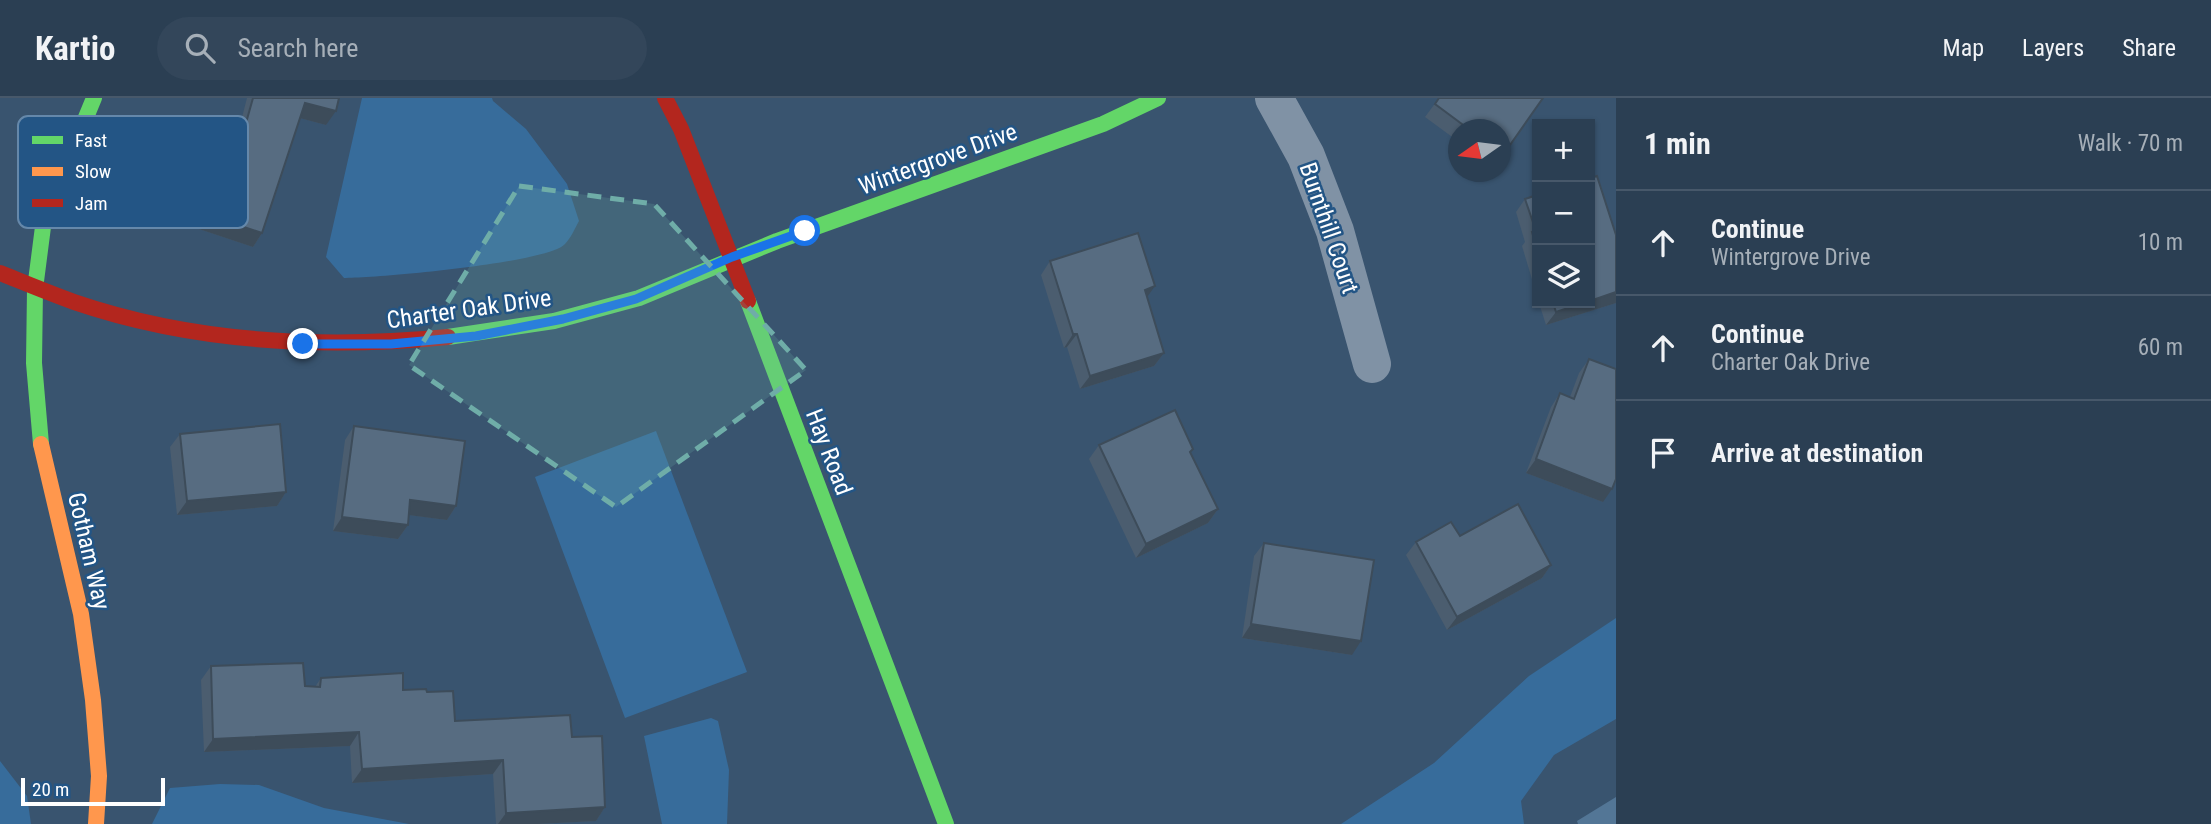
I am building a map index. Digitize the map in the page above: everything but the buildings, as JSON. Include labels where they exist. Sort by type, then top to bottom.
[{"type":"street","name":"Gotham Way","points":[[87,116],[94,98]]},
{"type":"street","name":"Hay Road","points":[[664,98],[681,129],[732,257],[946,824]]},
{"type":"street","name":"Wintergrove Drive","points":[[732,257],[1103,124],[1158,98]]},
{"type":"street","name":"Burnthill Court","points":[[1274,98],[1306,156],[1335,231],[1372,364]]},
{"type":"street","name":"Gotham Way","points":[[43,228],[35,289],[34,363],[41,448],[81,614],[93,700],[98,763],[96,824]]},
{"type":"street","name":"Charter Oak Drive","points":[[0,274],[35,289],[127,317],[214,335],[303,344],[391,344],[476,336],[563,319],[636,299],[732,257]]},
{"type":"highlighted area","points":[[519,186],[654,204],[806,370],[616,507],[409,365]]},
{"type":"shaded area","points":[[362,98],[492,98],[526,129],[567,184],[579,221],[569,239],[552,251],[496,263],[344,278],[326,257]]},
{"type":"shaded area","points":[[656,431],[747,672],[625,718],[535,477]]},
{"type":"shaded area","points":[[1616,618],[1616,719],[1554,755],[1521,801],[1524,824],[1341,824],[1434,763],[1529,676]]},
{"type":"shaded area","points":[[711,718],[718,721],[729,770],[727,824],[662,824],[644,736]]},
{"type":"shaded area","points":[[0,761],[27,796],[31,824],[0,824]]},
{"type":"shaded area","points":[[220,784],[259,785],[324,808],[409,824],[152,824],[170,788]]},
{"type":"shaded area","points":[[1616,797],[1616,824],[1578,824],[1577,821]]},
{"type":"traffic: fast","points":[[87,116],[94,98]]},
{"type":"traffic: fast","points":[[448,337],[554,321],[639,298],[777,241],[1103,124],[1158,98]]},
{"type":"traffic: fast","points":[[41,444],[34,363],[35,289],[43,228]]},
{"type":"traffic: fast","points":[[748,301],[946,824]]},
{"type":"traffic: slow","points":[[41,444],[81,614],[93,700],[99,776],[96,824]]},
{"type":"traffic: jam","points":[[665,98],[681,129],[748,301]]},
{"type":"traffic: jam","points":[[0,273],[74,302],[119,316],[212,334],[306,342],[401,341],[448,337]]},
{"type":"route","points":[[303,344],[391,344],[476,336],[563,319],[636,299],[732,257],[805,231]]}]
